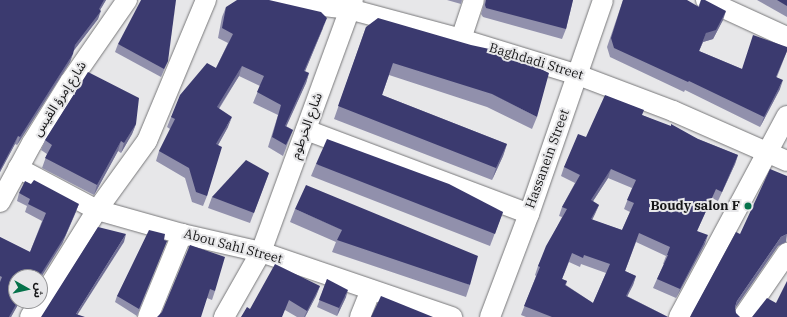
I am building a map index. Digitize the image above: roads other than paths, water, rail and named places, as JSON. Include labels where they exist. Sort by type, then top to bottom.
[{"type":"street","name":"شارع إمرؤ القيس","points":[[0,202],[18,168],[70,82],[127,0]]},
{"type":"street","points":[[48,288],[97,210],[147,141],[206,0]]},
{"type":"street","name":"Baghdadi Street","points":[[274,0],[351,5],[578,75],[673,111],[787,161]]},
{"type":"street","points":[[461,39],[474,0]]},
{"type":"street","name":"Hassanein Street","points":[[490,317],[529,214],[603,0]]},
{"type":"street","points":[[706,0],[787,37]]},
{"type":"street","name":"شارع الخرطوم","points":[[224,317],[261,252],[351,5]]},
{"type":"street","points":[[678,317],[787,116]]},
{"type":"street","points":[[306,130],[529,214]]},
{"type":"street","name":"Abou Sahl Street","points":[[18,168],[97,210],[182,234],[261,252],[452,317]]},
{"type":"street","points":[[148,317],[182,234]]},
{"type":"street","points":[[743,317],[787,253]]},
{"type":"street","points":[[360,317],[371,290]]},
{"type":"place","name":"Boudy salon F","points":[[748,206]]}]
